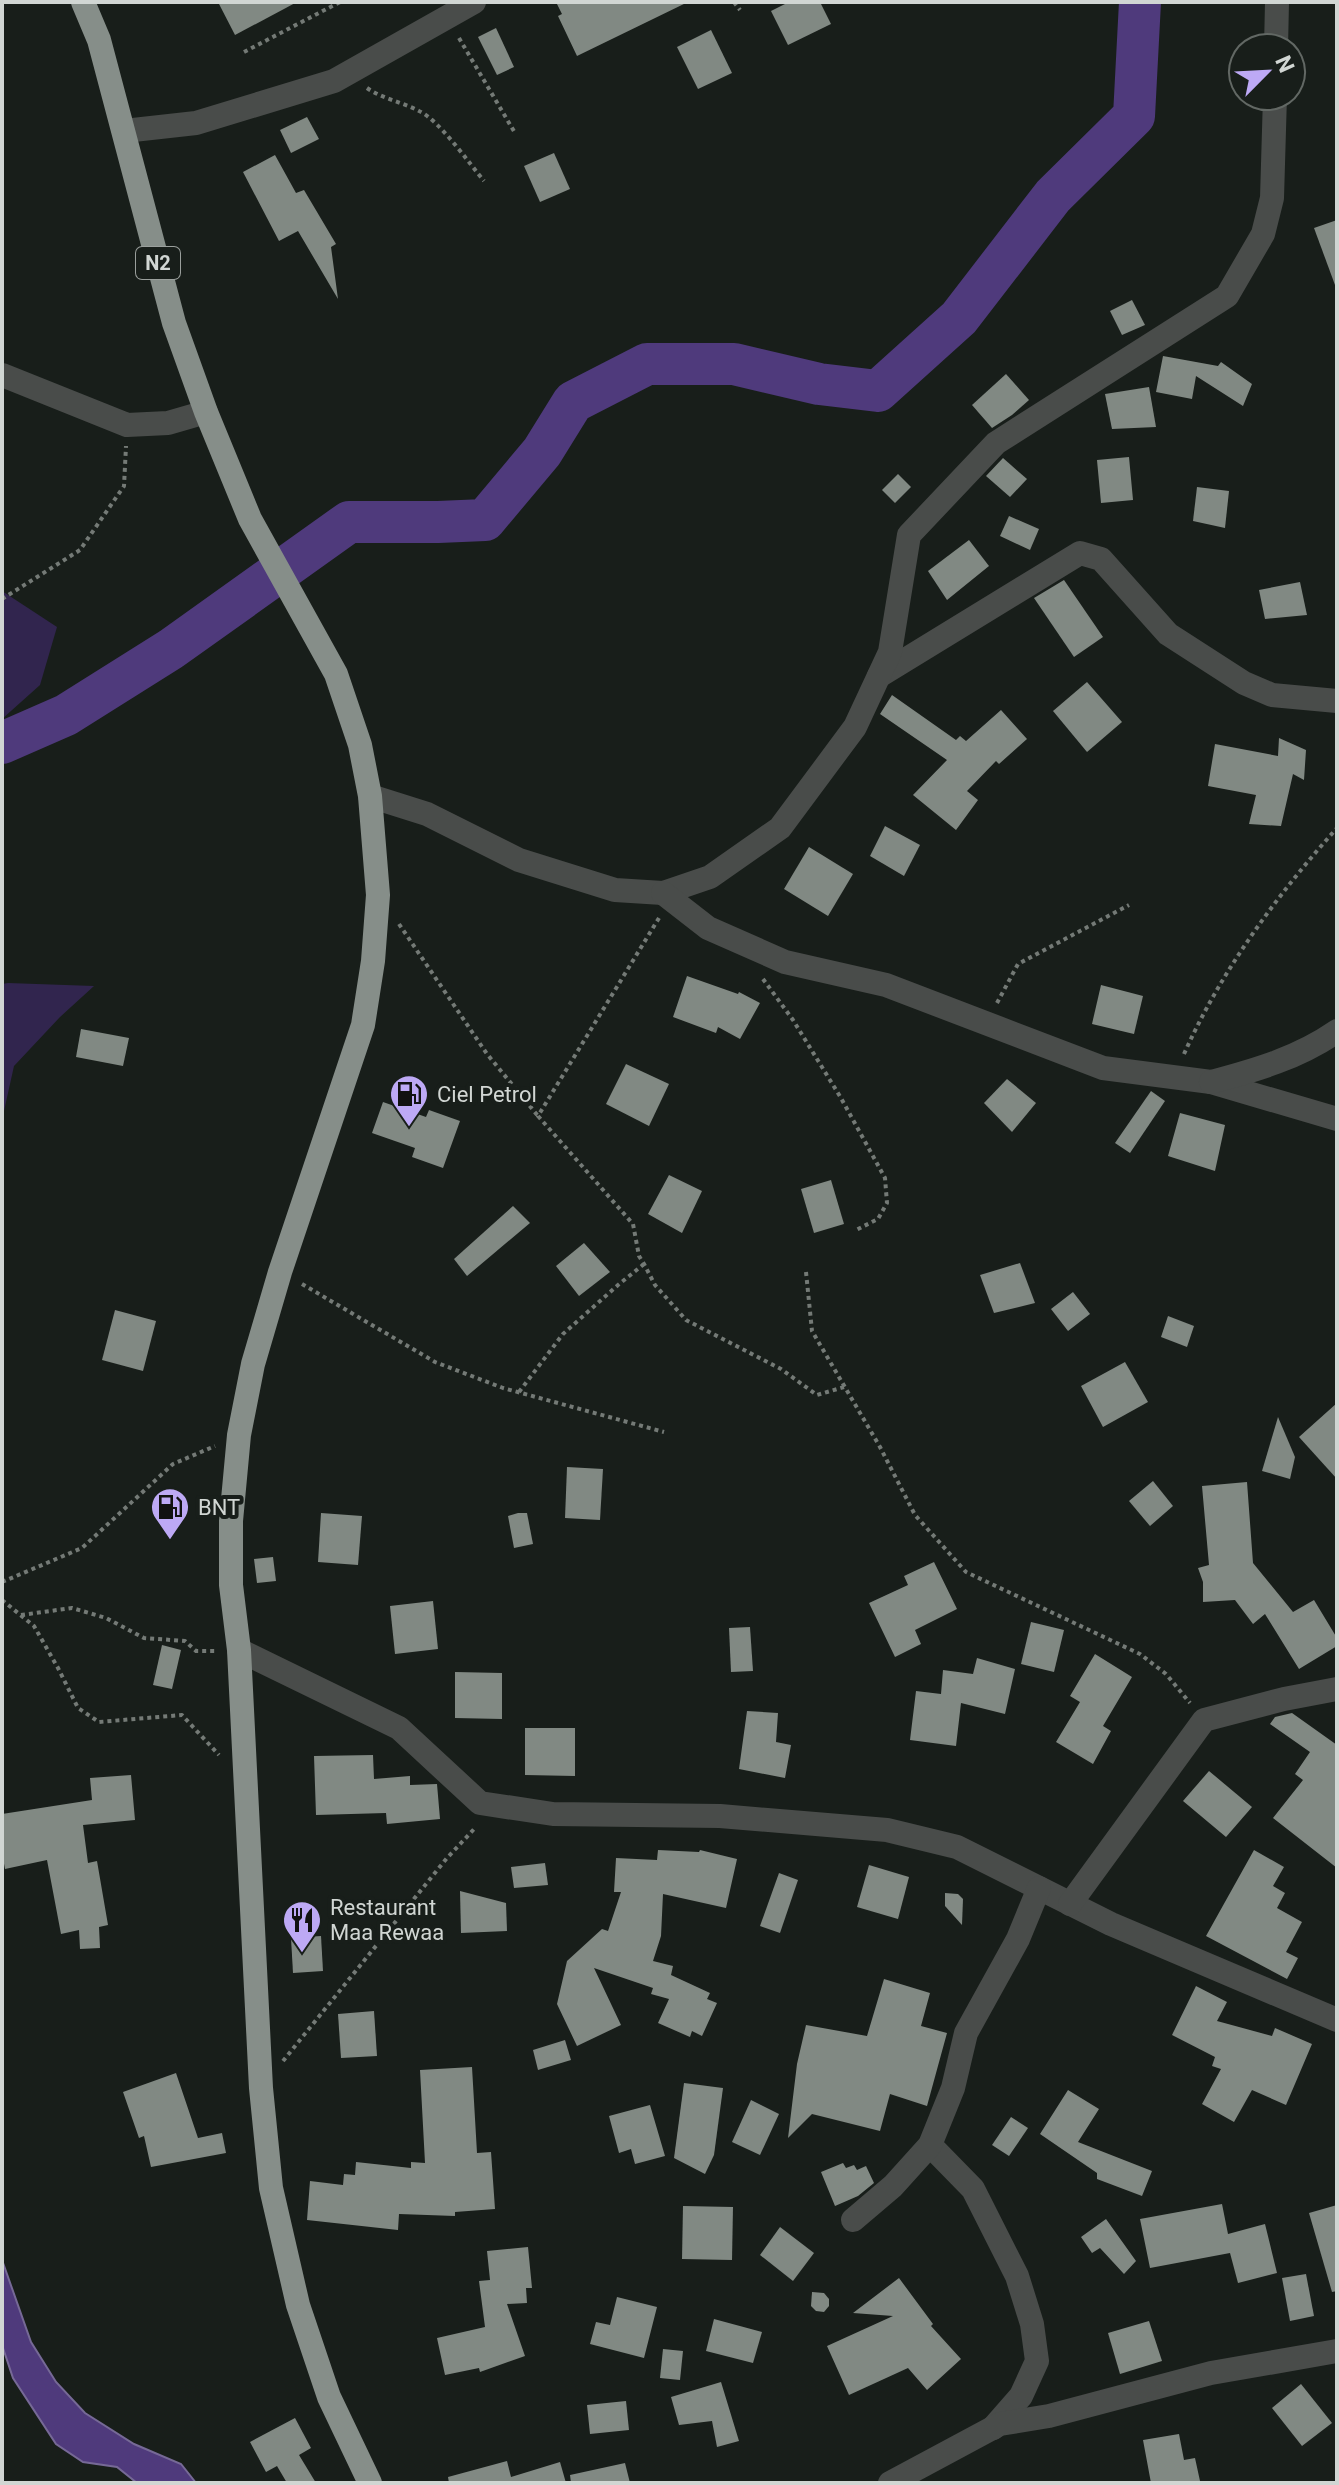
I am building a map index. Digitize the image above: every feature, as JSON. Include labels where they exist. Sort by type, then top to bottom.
[{"type":"highway","name":"N2","points":[[83,2],[99,40],[174,323],[206,412],[250,519],[336,674],[360,745],[370,796],[378,895],[373,961],[363,1025],[280,1272],[253,1364],[239,1435],[231,1521],[231,1585],[239,1650],[247,1774],[261,2088],[271,2188],[298,2305],[329,2397],[370,2483]]},
{"type":"street","points":[[124,131],[196,123],[334,81],[474,2]]},
{"type":"street","points":[[1276,32],[1277,2]]},
{"type":"street","points":[[370,796],[427,814],[519,860],[615,890],[667,896],[710,877],[780,828],[855,727],[890,652],[909,535],[996,443],[1227,296],[1263,234],[1272,198],[1275,112]]},
{"type":"street","points":[[2,375],[127,425],[168,423],[206,412]]},
{"type":"street","points":[[879,676],[1080,553],[1101,559],[1168,634],[1244,683],[1272,695],[1337,701]]},
{"type":"street","points":[[667,896],[708,928],[785,962],[886,985],[1103,1068],[1211,1082],[1337,1119]]},
{"type":"street","points":[[1211,1082],[1272,1066],[1313,1047],[1337,1031]]},
{"type":"street","points":[[239,1650],[399,1728],[480,1803],[553,1814],[720,1816],[887,1830],[957,1847],[1111,1924],[1337,2020]]},
{"type":"street","points":[[1070,1904],[1204,1720],[1337,1689]]},
{"type":"street","points":[[853,2220],[893,2186],[930,2145],[953,2088],[966,2033],[1018,1939],[1039,1888]]},
{"type":"street","points":[[930,2145],[973,2189],[1017,2276],[1032,2324],[1037,2361],[1021,2396],[993,2428]]},
{"type":"street","points":[[890,2483],[1000,2424],[1049,2416],[1211,2373],[1337,2351]]},
{"type":"path","points":[[244,52],[340,2]]},
{"type":"path","points":[[734,2],[740,10]]},
{"type":"path","points":[[447,17],[515,133]]},
{"type":"path","points":[[346,74],[379,96],[422,112],[484,181]]},
{"type":"path","points":[[2,599],[80,550],[124,486],[127,425]]},
{"type":"path","points":[[1174,1078],[1199,1020],[1241,952],[1297,873],[1337,828]]},
{"type":"path","points":[[378,895],[487,1054],[633,1224],[639,1256],[655,1285],[686,1320],[781,1369],[817,1395],[844,1387]]},
{"type":"path","points":[[538,1116],[667,896]]},
{"type":"path","points":[[986,1024],[1018,964],[1129,905]]},
{"type":"path","points":[[760,976],[793,1020],[885,1178],[887,1203],[878,1219],[856,1230]]},
{"type":"path","points":[[519,1392],[563,1334],[644,1264]]},
{"type":"path","points":[[280,1272],[435,1362],[519,1392],[664,1432]]},
{"type":"path","points":[[806,1272],[812,1331],[880,1447],[915,1515],[966,1572],[1140,1654],[1166,1674],[1204,1720]]},
{"type":"path","points":[[2,1582],[82,1548],[173,1464],[239,1435]]},
{"type":"path","points":[[2,1600],[34,1626],[78,1708],[99,1722],[182,1715],[221,1756],[247,1774]]},
{"type":"path","points":[[21,1615],[72,1608],[106,1618],[144,1638],[185,1641],[196,1651],[239,1650]]},
{"type":"path","points":[[261,2088],[493,1805]]},
{"type":"shaded area","points":[[2,591],[57,627],[40,685],[2,719]]},
{"type":"shaded area","points":[[2,984],[94,986],[14,1066],[2,1120]]},
{"type":"shaded area","points":[[2,2260],[31,2342],[56,2382],[85,2413],[134,2444],[181,2464],[196,2483],[137,2483],[117,2467],[83,2462],[56,2444],[13,2378],[2,2345]]},
{"type":"building","points":[[218,2],[297,2],[235,35]]},
{"type":"building","points":[[556,2],[688,2],[577,56],[558,16],[562,14]]},
{"type":"building","points":[[789,2],[820,2],[831,24],[788,45],[771,11]]},
{"type":"building","points":[[496,28],[514,67],[497,75],[478,37]]},
{"type":"building","points":[[711,30],[732,73],[698,89],[677,47]]},
{"type":"building","points":[[307,117],[319,139],[291,153],[280,130]]},
{"type":"building","points":[[554,153],[570,189],[540,202],[524,166]]},
{"type":"building","points":[[275,155],[296,193],[304,190],[336,244],[331,247],[338,299],[298,231],[279,241],[243,172]]},
{"type":"building","points":[[1337,220],[1337,285],[1335,285],[1314,228]]},
{"type":"building","points":[[1132,300],[1145,325],[1122,335],[1110,311]]},
{"type":"building","points":[[1163,356],[1218,366],[1221,362],[1252,384],[1243,406],[1196,376],[1192,399],[1156,392]]},
{"type":"building","points":[[1006,374],[1029,400],[992,428],[972,405]]},
{"type":"building","points":[[1149,387],[1156,427],[1112,429],[1105,394]]},
{"type":"building","points":[[1129,457],[1133,500],[1101,503],[1097,460]]},
{"type":"building","points":[[1003,458],[1027,479],[1010,497],[986,476]]},
{"type":"building","points":[[898,474],[911,487],[895,503],[882,490]]},
{"type":"building","points":[[1197,487],[1229,491],[1225,528],[1193,521]]},
{"type":"building","points":[[1009,516],[1039,529],[1030,550],[1000,536]]},
{"type":"building","points":[[969,540],[989,566],[947,600],[928,571]]},
{"type":"building","points":[[1064,580],[1103,637],[1074,657],[1034,598]]},
{"type":"building","points":[[1300,582],[1307,615],[1265,619],[1259,590]]},
{"type":"building","points":[[1087,682],[1122,722],[1087,752],[1053,711]]},
{"type":"building","points":[[892,695],[956,740],[960,736],[966,741],[1001,710],[1027,739],[999,764],[996,761],[967,791],[978,800],[956,830],[913,795],[947,760],[880,714]]},
{"type":"building","points":[[1279,738],[1306,750],[1304,780],[1293,774],[1281,826],[1249,824],[1256,795],[1208,786],[1215,744],[1278,756]]},
{"type":"building","points":[[885,826],[920,845],[904,876],[870,856]]},
{"type":"building","points":[[809,847],[853,874],[828,916],[784,889]]},
{"type":"building","points":[[687,976],[739,992],[760,1003],[740,1039],[718,1027],[716,1033],[673,1017]]},
{"type":"building","points":[[1101,985],[1143,996],[1134,1034],[1092,1024]]},
{"type":"building","points":[[81,1029],[129,1038],[123,1066],[76,1057]]},
{"type":"building","points":[[626,1064],[669,1084],[649,1126],[606,1104]]},
{"type":"building","points":[[1007,1079],[1036,1103],[1012,1132],[984,1103]]},
{"type":"building","points":[[1151,1091],[1165,1101],[1130,1153],[1115,1143]]},
{"type":"building","points":[[383,1102],[426,1117],[429,1110],[460,1121],[443,1168],[412,1157],[415,1148],[372,1133]]},
{"type":"building","points":[[1180,1113],[1225,1125],[1215,1171],[1168,1156]]},
{"type":"building","points":[[669,1175],[702,1191],[682,1233],[648,1214]]},
{"type":"building","points":[[831,1180],[844,1224],[814,1233],[801,1189]]},
{"type":"building","points":[[513,1206],[530,1223],[467,1276],[454,1259]]},
{"type":"building","points":[[584,1243],[610,1272],[579,1296],[556,1266]]},
{"type":"building","points":[[1020,1263],[1035,1303],[994,1313],[980,1275]]},
{"type":"building","points":[[1073,1292],[1090,1314],[1068,1331],[1051,1309]]},
{"type":"building","points":[[115,1310],[156,1321],[143,1371],[102,1360]]},
{"type":"building","points":[[1168,1316],[1194,1326],[1187,1347],[1161,1337]]},
{"type":"building","points":[[1125,1362],[1148,1402],[1103,1427],[1081,1386]]},
{"type":"building","points":[[1337,1403],[1337,1479],[1299,1437]]},
{"type":"building","points":[[1278,1417],[1295,1457],[1290,1479],[1262,1471]]},
{"type":"building","points":[[567,1467],[603,1469],[600,1520],[565,1518]]},
{"type":"building","points":[[1153,1481],[1173,1506],[1150,1526],[1129,1501]]},
{"type":"building","points":[[1247,1482],[1253,1563],[1293,1612],[1314,1600],[1337,1638],[1337,1646],[1299,1669],[1265,1614],[1253,1624],[1235,1600],[1203,1602],[1203,1582],[1198,1568],[1209,1565],[1202,1486]]},
{"type":"building","points":[[321,1513],[362,1516],[358,1565],[318,1562]]},
{"type":"building","points":[[527,1513],[533,1544],[514,1548],[508,1516]]},
{"type":"building","points":[[273,1557],[276,1581],[257,1583],[254,1559]]},
{"type":"building","points":[[934,1562],[957,1609],[915,1630],[921,1644],[895,1657],[869,1603],[908,1585],[904,1576]]},
{"type":"building","points":[[433,1601],[438,1649],[395,1654],[390,1606]]},
{"type":"building","points":[[1031,1622],[1064,1630],[1054,1672],[1021,1664]]},
{"type":"building","points":[[750,1627],[753,1671],[731,1672],[729,1628]]},
{"type":"building","points":[[162,1645],[181,1650],[172,1689],[153,1685]]},
{"type":"building","points":[[1095,1654],[1132,1677],[1103,1726],[1111,1731],[1093,1764],[1056,1742],[1080,1702],[1070,1696]]},
{"type":"building","points":[[977,1658],[1015,1669],[1005,1714],[961,1703],[956,1746],[910,1740],[916,1691],[941,1694],[943,1670],[973,1674]]},
{"type":"building","points":[[455,1672],[502,1673],[502,1719],[455,1718]]},
{"type":"building","points":[[747,1711],[778,1713],[776,1742],[791,1745],[785,1778],[739,1769]]},
{"type":"building","points":[[1292,1713],[1337,1745],[1337,1868],[1273,1818],[1303,1780],[1295,1774],[1310,1752],[1270,1724],[1275,1717]]},
{"type":"building","points":[[525,1728],[575,1728],[575,1776],[525,1775]]},
{"type":"building","points":[[373,1755],[374,1779],[410,1776],[410,1785],[437,1784],[440,1819],[387,1824],[386,1813],[316,1815],[314,1756]]},
{"type":"building","points":[[1209,1771],[1252,1807],[1226,1837],[1183,1801]]},
{"type":"building","points":[[131,1775],[135,1820],[83,1825],[88,1863],[97,1861],[108,1925],[99,1927],[100,1948],[80,1949],[79,1930],[61,1934],[47,1860],[5,1869],[2,1814],[92,1800],[90,1778]]},
{"type":"building","points":[[658,1850],[700,1850],[737,1859],[726,1908],[663,1894],[661,1936],[653,1961],[673,1966],[671,1975],[710,1993],[707,1999],[717,2003],[702,2036],[692,2031],[690,2037],[658,2023],[669,1999],[651,1994],[653,1988],[594,1968],[621,2025],[577,2046],[557,2004],[567,1961],[602,1929],[608,1931],[621,1892],[614,1892],[616,1858],[657,1860]]},
{"type":"building","points":[[1254,1850],[1284,1867],[1273,1886],[1285,1893],[1277,1908],[1302,1922],[1286,1952],[1298,1958],[1287,1979],[1206,1936]]},
{"type":"building","points":[[545,1863],[548,1885],[514,1888],[511,1867]]},
{"type":"building","points":[[869,1865],[909,1877],[898,1919],[857,1907]]},
{"type":"building","points":[[779,1873],[798,1880],[780,1933],[760,1926]]},
{"type":"building","points":[[460,1891],[506,1903],[507,1931],[461,1933]]},
{"type":"building","points":[[945,1893],[958,1894],[963,1899],[962,1925],[945,1906]]},
{"type":"building","points":[[321,1936],[323,1971],[293,1973],[291,1938]]},
{"type":"building","points":[[884,1979],[930,1993],[921,2026],[947,2033],[927,2106],[890,2094],[880,2131],[812,2114],[788,2138],[797,2064],[806,2025],[867,2036]]},
{"type":"building","points":[[1196,1986],[1227,2002],[1217,2021],[1272,2036],[1275,2028],[1312,2044],[1286,2105],[1252,2090],[1234,2122],[1202,2104],[1221,2069],[1212,2066],[1215,2057],[1172,2035]]},
{"type":"building","points":[[374,2011],[377,2056],[341,2058],[338,2014]]},
{"type":"building","points":[[565,2040],[571,2060],[538,2070],[533,2050]]},
{"type":"building","points":[[472,2067],[477,2153],[491,2152],[495,2209],[455,2212],[455,2216],[399,2214],[398,2230],[307,2220],[310,2181],[343,2185],[344,2174],[355,2175],[356,2162],[411,2168],[411,2162],[425,2163],[420,2070]]},
{"type":"building","points":[[176,2073],[198,2138],[222,2133],[226,2153],[151,2167],[144,2136],[139,2138],[123,2092]]},
{"type":"building","points":[[684,2083],[723,2088],[714,2155],[705,2174],[674,2158]]},
{"type":"building","points":[[1068,2090],[1099,2109],[1078,2142],[1152,2171],[1142,2196],[1097,2179],[1097,2173],[1040,2134]]},
{"type":"building","points":[[751,2100],[779,2114],[760,2155],[732,2142]]},
{"type":"building","points":[[650,2105],[665,2156],[635,2164],[631,2149],[619,2153],[609,2116]]},
{"type":"building","points":[[1011,2117],[1028,2128],[1009,2156],[992,2145]]},
{"type":"building","points":[[843,2163],[846,2168],[854,2165],[857,2170],[866,2166],[874,2183],[858,2196],[835,2206],[821,2172]]},
{"type":"building","points":[[1222,2204],[1228,2234],[1265,2224],[1277,2273],[1238,2283],[1230,2253],[1150,2268],[1140,2219]]},
{"type":"building","points":[[1337,2205],[1337,2291],[1332,2292],[1309,2213]]},
{"type":"building","points":[[683,2206],[733,2207],[732,2260],[682,2259]]},
{"type":"building","points":[[1106,2219],[1136,2261],[1124,2274],[1100,2248],[1092,2253],[1081,2237]]},
{"type":"building","points":[[780,2227],[814,2253],[793,2281],[760,2255]]},
{"type":"building","points":[[528,2247],[532,2288],[526,2288],[527,2303],[507,2304],[525,2356],[480,2372],[479,2368],[445,2375],[437,2338],[485,2327],[479,2281],[490,2280],[487,2251]]},
{"type":"building","points":[[1306,2274],[1314,2316],[1290,2321],[1282,2278]]},
{"type":"building","points":[[899,2278],[933,2324],[931,2326],[961,2359],[927,2390],[908,2368],[849,2395],[827,2346],[893,2316],[853,2313]]},
{"type":"building","points":[[812,2292],[824,2293],[829,2299],[829,2306],[824,2312],[816,2311],[811,2306]]},
{"type":"building","points":[[617,2297],[657,2307],[644,2358],[590,2344],[596,2322],[610,2325]]},
{"type":"building","points":[[714,2319],[762,2332],[753,2363],[706,2351]]},
{"type":"building","points":[[1149,2321],[1162,2361],[1120,2374],[1108,2333]]},
{"type":"building","points":[[663,2349],[683,2351],[680,2380],[660,2378]]},
{"type":"building","points":[[721,2382],[739,2441],[717,2447],[712,2421],[679,2425],[671,2397]]},
{"type":"building","points":[[1301,2384],[1332,2423],[1302,2446],[1272,2408]]},
{"type":"building","points":[[626,2401],[629,2430],[590,2434],[587,2405]]},
{"type":"building","points":[[295,2418],[311,2448],[299,2455],[316,2483],[287,2483],[277,2466],[266,2472],[250,2442]]},
{"type":"building","points":[[1179,2434],[1184,2460],[1195,2458],[1200,2481],[1151,2483],[1143,2440]]},
{"type":"building","points":[[507,2461],[511,2477],[560,2462],[566,2483],[449,2483],[448,2477]]},
{"type":"building","points":[[625,2463],[630,2483],[571,2483],[570,2475]]},
{"type":"waterway","points":[[2,743],[66,715],[171,649],[349,522],[485,520],[542,452],[573,402],[647,364],[734,364],[819,384],[878,391],[959,318],[1053,196],[1134,116],[1140,2]]},
{"type":"place","name":"Ciel Petrol","points":[[409,1128]]},
{"type":"place","name":"BNT","points":[[170,1541]]},
{"type":"place","name":"Restaurant Maa Rewaa","points":[[302,1954]]}]
